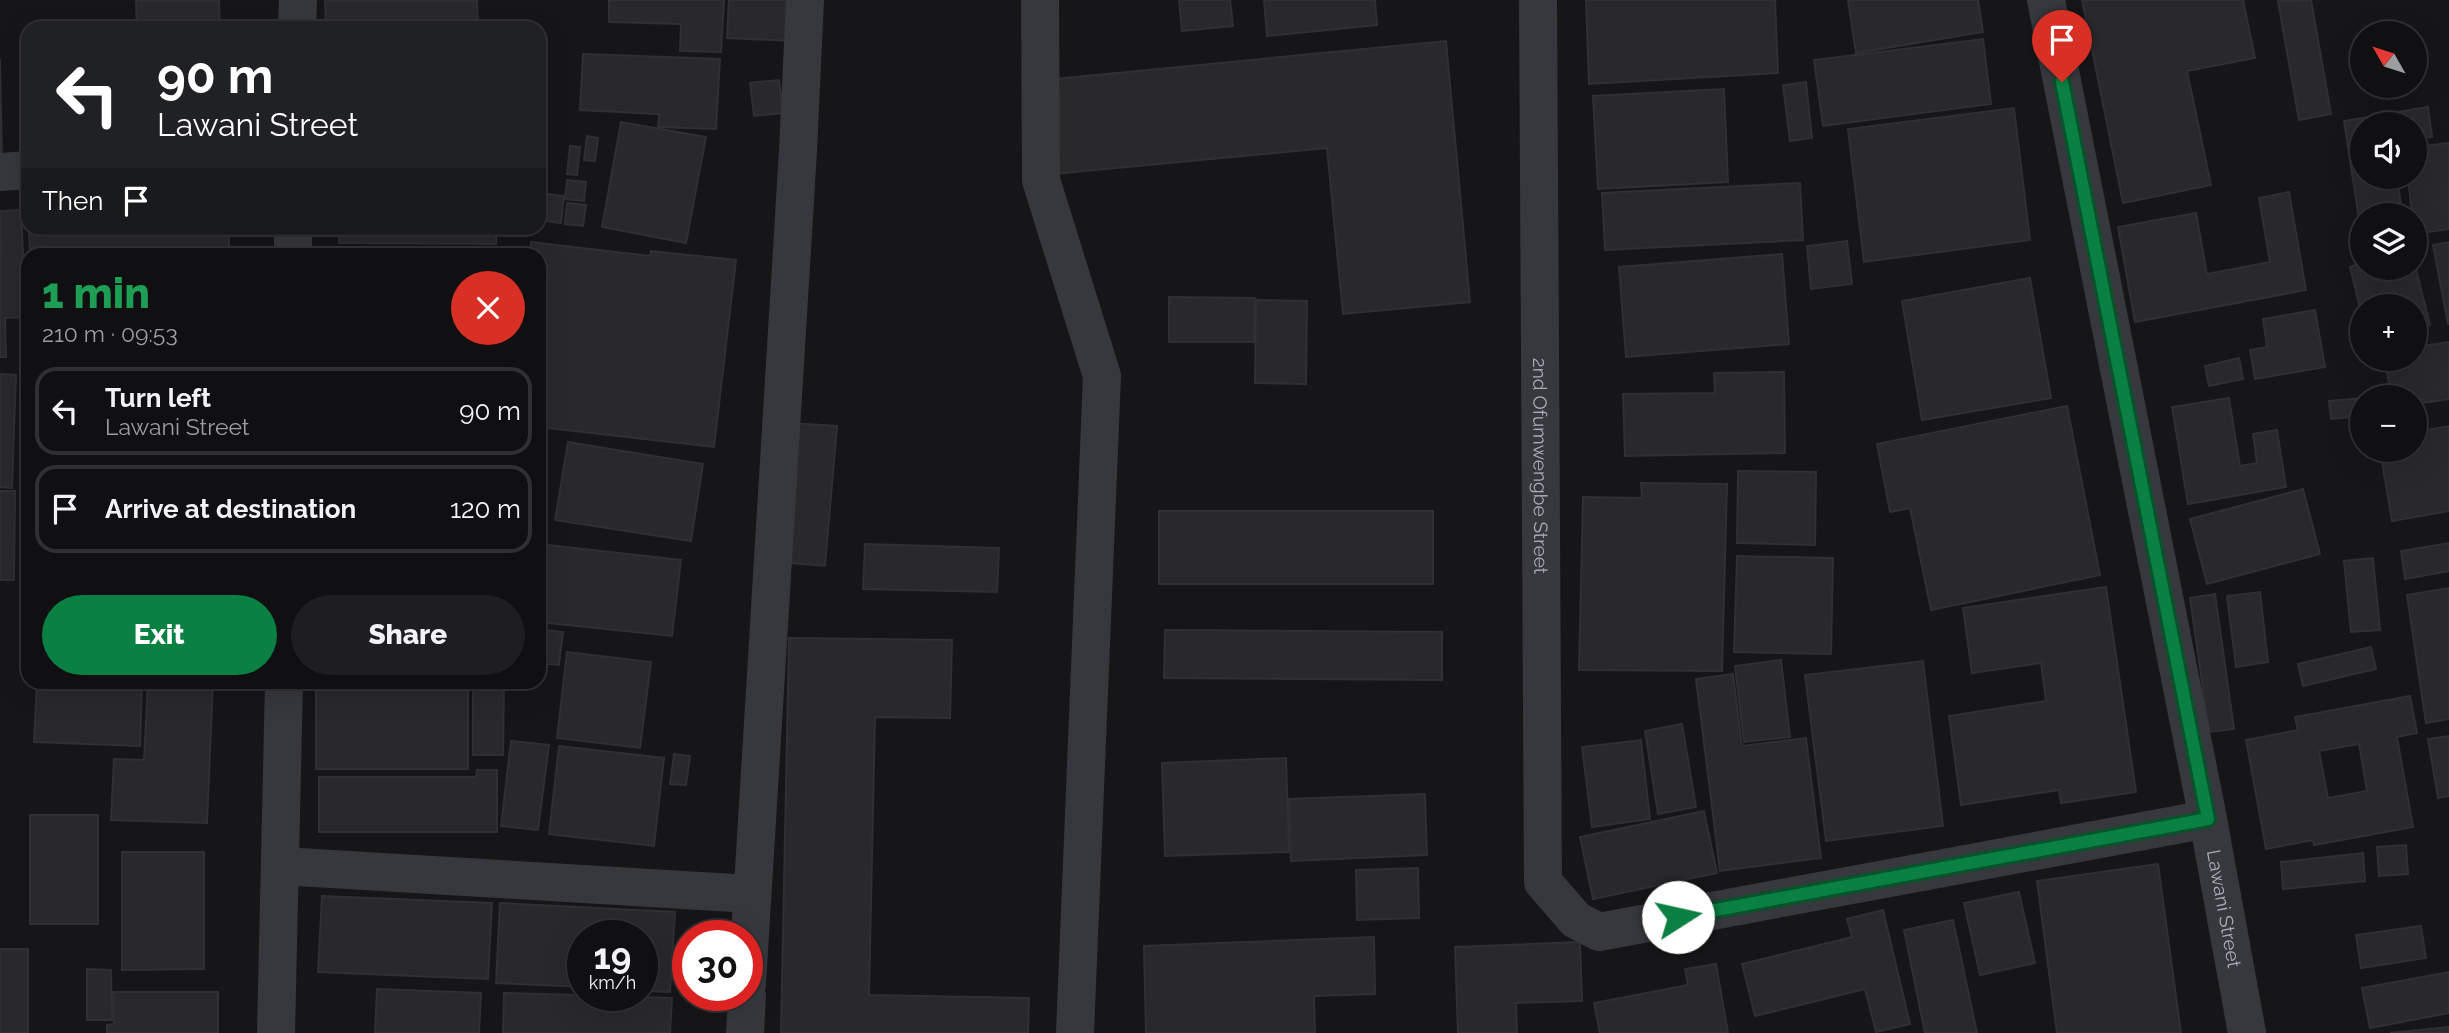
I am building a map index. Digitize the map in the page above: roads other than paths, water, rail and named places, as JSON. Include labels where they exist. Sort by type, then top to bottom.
[{"type":"street","points":[[297,21],[298,0]]},
{"type":"street","points":[[750,920],[805,0]]},
{"type":"street","points":[[1040,0],[1041,180],[1102,376],[1075,1033]]},
{"type":"street","name":"2nd Ofumwengbe Street","points":[[1538,0],[1543,882],[1576,919],[1599,932],[2208,819]]},
{"type":"street","name":"Lawani Street","points":[[2046,0],[2248,1033]]},
{"type":"street","points":[[0,172],[21,170]]},
{"type":"street","points":[[276,1033],[284,689]]},
{"type":"street","points":[[281,866],[751,894]]},
{"type":"street","points":[[745,1033],[746,1011]]}]
